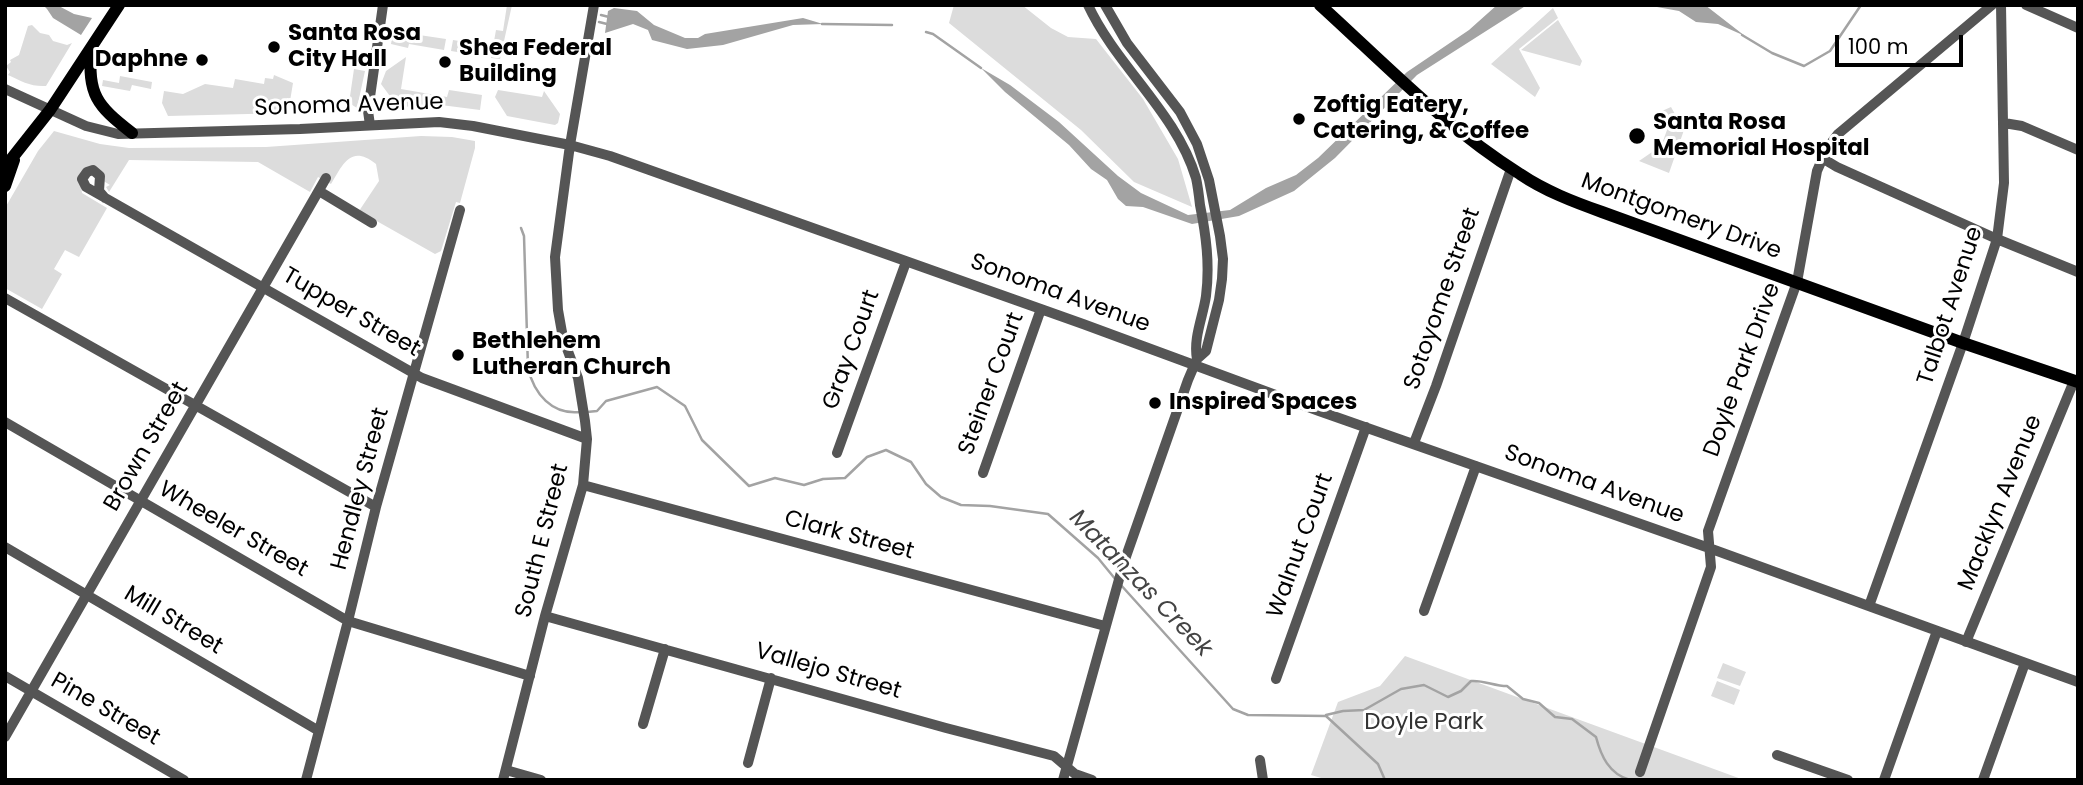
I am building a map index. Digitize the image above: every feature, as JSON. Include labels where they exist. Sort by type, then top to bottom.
[{"type":"main road","points":[[5,187],[16,156],[50,110],[118,5]]},
{"type":"main road","name":"Montgomery Drive","points":[[1320,5],[1471,140],[1511,169],[1544,188],[1574,202],[1963,343],[2076,381]]},
{"type":"main road","points":[[91,48],[89,73],[95,95],[101,107],[132,134]]},
{"type":"main road","points":[[5,167],[16,156]]},
{"type":"street","points":[[370,125],[368,111],[383,5]]},
{"type":"street","name":"South E Street","points":[[505,775],[545,616],[583,485],[587,439],[585,421],[578,378],[563,338],[558,310],[555,257],[570,145],[594,5]]},
{"type":"street","points":[[1088,5],[1115,52],[1168,121],[1196,178],[1209,268],[1206,297],[1195,347],[1196,362]]},
{"type":"street","points":[[1063,780],[1123,565],[1196,362],[1206,351],[1219,300],[1223,259],[1209,180],[1197,144],[1180,112],[1127,43],[1105,5]]},
{"type":"street","name":"Doyle Park Drive","points":[[1640,772],[1711,567],[1708,531],[1797,282],[1817,171],[1822,158],[1838,134],[1992,5]]},
{"type":"street","name":"Talbot Avenue","points":[[1868,606],[1963,343],[1997,239],[2004,183],[2001,5]]},
{"type":"street","points":[[2026,5],[2078,28]]},
{"type":"street","name":"Sonoma Avenue","points":[[5,89],[86,126],[118,134],[439,122],[570,145],[610,156],[1196,362],[1476,466],[2078,682]]},
{"type":"street","points":[[2004,123],[2022,126],[2078,150]]},
{"type":"street","points":[[1822,158],[1997,239],[2078,272]]},
{"type":"street","name":"Sotoyome Street","points":[[1414,443],[1511,169]]},
{"type":"street","name":"Brown Street","points":[[5,737],[326,178]]},
{"type":"street","points":[[319,191],[372,223]]},
{"type":"street","name":"Tupper Street","points":[[105,198],[414,374],[587,439]]},
{"type":"street","name":"Hendley Street","points":[[306,780],[376,507],[460,210]]},
{"type":"street","name":"Gray Court","points":[[837,453],[906,262]]},
{"type":"street","points":[[5,298],[376,507]]},
{"type":"street","name":"Steiner Court","points":[[982,473],[1041,309]]},
{"type":"street","name":"Macklyn Avenue","points":[[1966,642],[2076,381]]},
{"type":"street","name":"Wheeler Street","points":[[5,422],[348,621],[530,677]]},
{"type":"street","name":"Walnut Court","points":[[1276,678],[1366,426]]},
{"type":"street","points":[[1424,611],[1476,466]]},
{"type":"street","name":"Clark Street","points":[[583,485],[1105,626]]},
{"type":"street","name":"Mill Street","points":[[5,548],[319,732]]},
{"type":"street","name":"Vallejo Street","points":[[545,616],[1054,756],[1075,774],[1092,780]]},
{"type":"street","points":[[1884,780],[1937,631]]},
{"type":"street","points":[[643,724],[666,649]]},
{"type":"street","points":[[1983,780],[2025,663]]},
{"type":"street","name":"Pine Street","points":[[5,676],[184,780]]},
{"type":"street","points":[[748,763],[771,678]]},
{"type":"street","points":[[1777,755],[1848,780]]},
{"type":"street","points":[[1260,760],[1263,780]]},
{"type":"street","points":[[505,775],[541,780]]},
{"type":"green space","points":[[507,5],[512,5],[500,59],[491,58],[496,30],[503,31]]},
{"type":"green space","points":[[954,5],[1022,5],[1051,28],[1068,37],[1096,39],[1143,99],[1178,159],[1192,207],[1134,182],[1081,130],[949,23]]},
{"type":"green space","points":[[1553,8],[1558,18],[1519,49],[1540,88],[1535,97],[1491,64]]},
{"type":"green space","points":[[1558,20],[1582,61],[1580,66],[1521,50]]},
{"type":"green space","points":[[32,25],[40,33],[49,35],[53,41],[67,45],[72,43],[46,86],[31,85],[8,75],[10,72],[6,66],[19,55],[28,26]]},
{"type":"green space","points":[[399,32],[446,39],[444,50],[391,44],[392,38]]},
{"type":"green space","points":[[453,40],[490,46],[488,57],[451,51]]},
{"type":"green space","points":[[406,57],[401,89],[447,97],[449,90],[482,95],[480,110],[441,105],[398,107],[381,84],[386,71]]},
{"type":"green space","points":[[354,69],[365,71],[357,108],[349,103]]},
{"type":"green space","points":[[274,75],[293,83],[288,113],[168,116],[162,103],[164,91],[183,94],[205,84],[233,88],[235,79],[264,84],[265,78],[273,79]]},
{"type":"green space","points":[[120,76],[152,82],[151,89],[132,85],[130,91],[102,86],[103,80],[119,83]]},
{"type":"green space","points":[[498,90],[542,97],[544,91],[560,114],[558,123],[555,125],[507,116],[495,97]]},
{"type":"green space","points":[[1671,107],[1684,130],[1669,173],[1639,161],[1663,141],[1667,130],[1664,124],[1667,122],[1662,111]]},
{"type":"green space","points":[[54,131],[100,144],[129,148],[266,147],[421,136],[475,141],[475,148],[460,203],[456,202],[441,251],[435,254],[359,211],[379,181],[376,164],[360,156],[349,159],[331,184],[318,177],[310,192],[258,162],[129,160],[109,192],[106,187],[110,185],[84,169],[79,178],[82,193],[107,208],[79,257],[65,250],[54,269],[62,274],[42,309],[5,288],[5,208],[38,151]]},
{"type":"green space","name":"Doyle Park","points":[[1405,656],[1744,780],[1328,780],[1311,775],[1338,702],[1380,686]]},
{"type":"green space","points":[[1723,663],[1746,672],[1740,686],[1717,678]]},
{"type":"green space","points":[[1717,681],[1740,690],[1734,705],[1711,696]]},
{"type":"shaded area","points":[[43,5],[57,5],[74,14],[92,18],[81,35],[53,18]]},
{"type":"shaded area","points":[[1497,5],[1527,5],[1417,75],[1335,158],[1294,191],[1239,216],[1192,224],[1143,207],[1126,206],[1118,199],[1107,180],[1091,169],[1069,145],[1005,92],[981,68],[1010,85],[1059,122],[1118,176],[1141,193],[1188,215],[1230,210],[1266,188],[1296,175],[1318,158],[1407,72],[1469,30]]},
{"type":"shaded area","points":[[1646,5],[1705,5],[1745,36],[1718,24],[1696,22],[1679,11]]},
{"type":"shaded area","points":[[614,8],[637,11],[654,25],[685,38],[698,38],[705,34],[803,18],[823,24],[793,25],[723,45],[687,49],[652,40],[648,30],[633,24],[605,33],[608,11]]},
{"type":"waterway","points":[[1742,35],[1772,53],[1804,66],[1830,51],[1861,5]]},
{"type":"waterway","points":[[601,15],[609,17]]},
{"type":"waterway","points":[[599,22],[607,24]]},
{"type":"waterway","points":[[822,24],[892,25]]},
{"type":"waterway","points":[[926,32],[933,34],[981,68]]},
{"type":"waterway","name":"Matanzas Creek","points":[[521,228],[524,236],[528,368],[535,386],[546,401],[561,410],[580,412]]},
{"type":"waterway","name":"Matanzas Creek","points":[[587,412],[597,411],[606,401],[657,387],[685,406],[702,440],[749,486],[775,478],[804,485],[823,479],[845,478],[867,457],[886,450],[911,462],[926,484],[941,497],[961,505],[1048,514],[1098,558],[1116,580]]},
{"type":"waterway","name":"Matanzas Creek","points":[[1120,584],[1233,709],[1248,715],[1326,716],[1378,764],[1385,780]]},
{"type":"waterway","points":[[1326,715],[1364,710],[1401,689],[1424,685],[1448,697],[1461,691],[1471,681],[1507,686],[1523,699],[1539,703],[1555,717],[1572,719],[1596,737],[1600,751],[1611,769],[1630,780]]},
{"type":"place","name":"Santa Rosa City Hall","points":[[274,47]]},
{"type":"place","name":"Daphne","points":[[202,60]]},
{"type":"place","name":"Shea Federal Building","points":[[445,62]]},
{"type":"place","name":"Zoftig Eatery, Catering, & Coffee","points":[[1299,119]]},
{"type":"place","name":"Santa Rosa Memorial Hospital","points":[[1637,136]]},
{"type":"place","name":"Bethlehem Lutheran Church","points":[[458,355]]},
{"type":"place","name":"Inspired Spaces","points":[[1155,403]]}]
